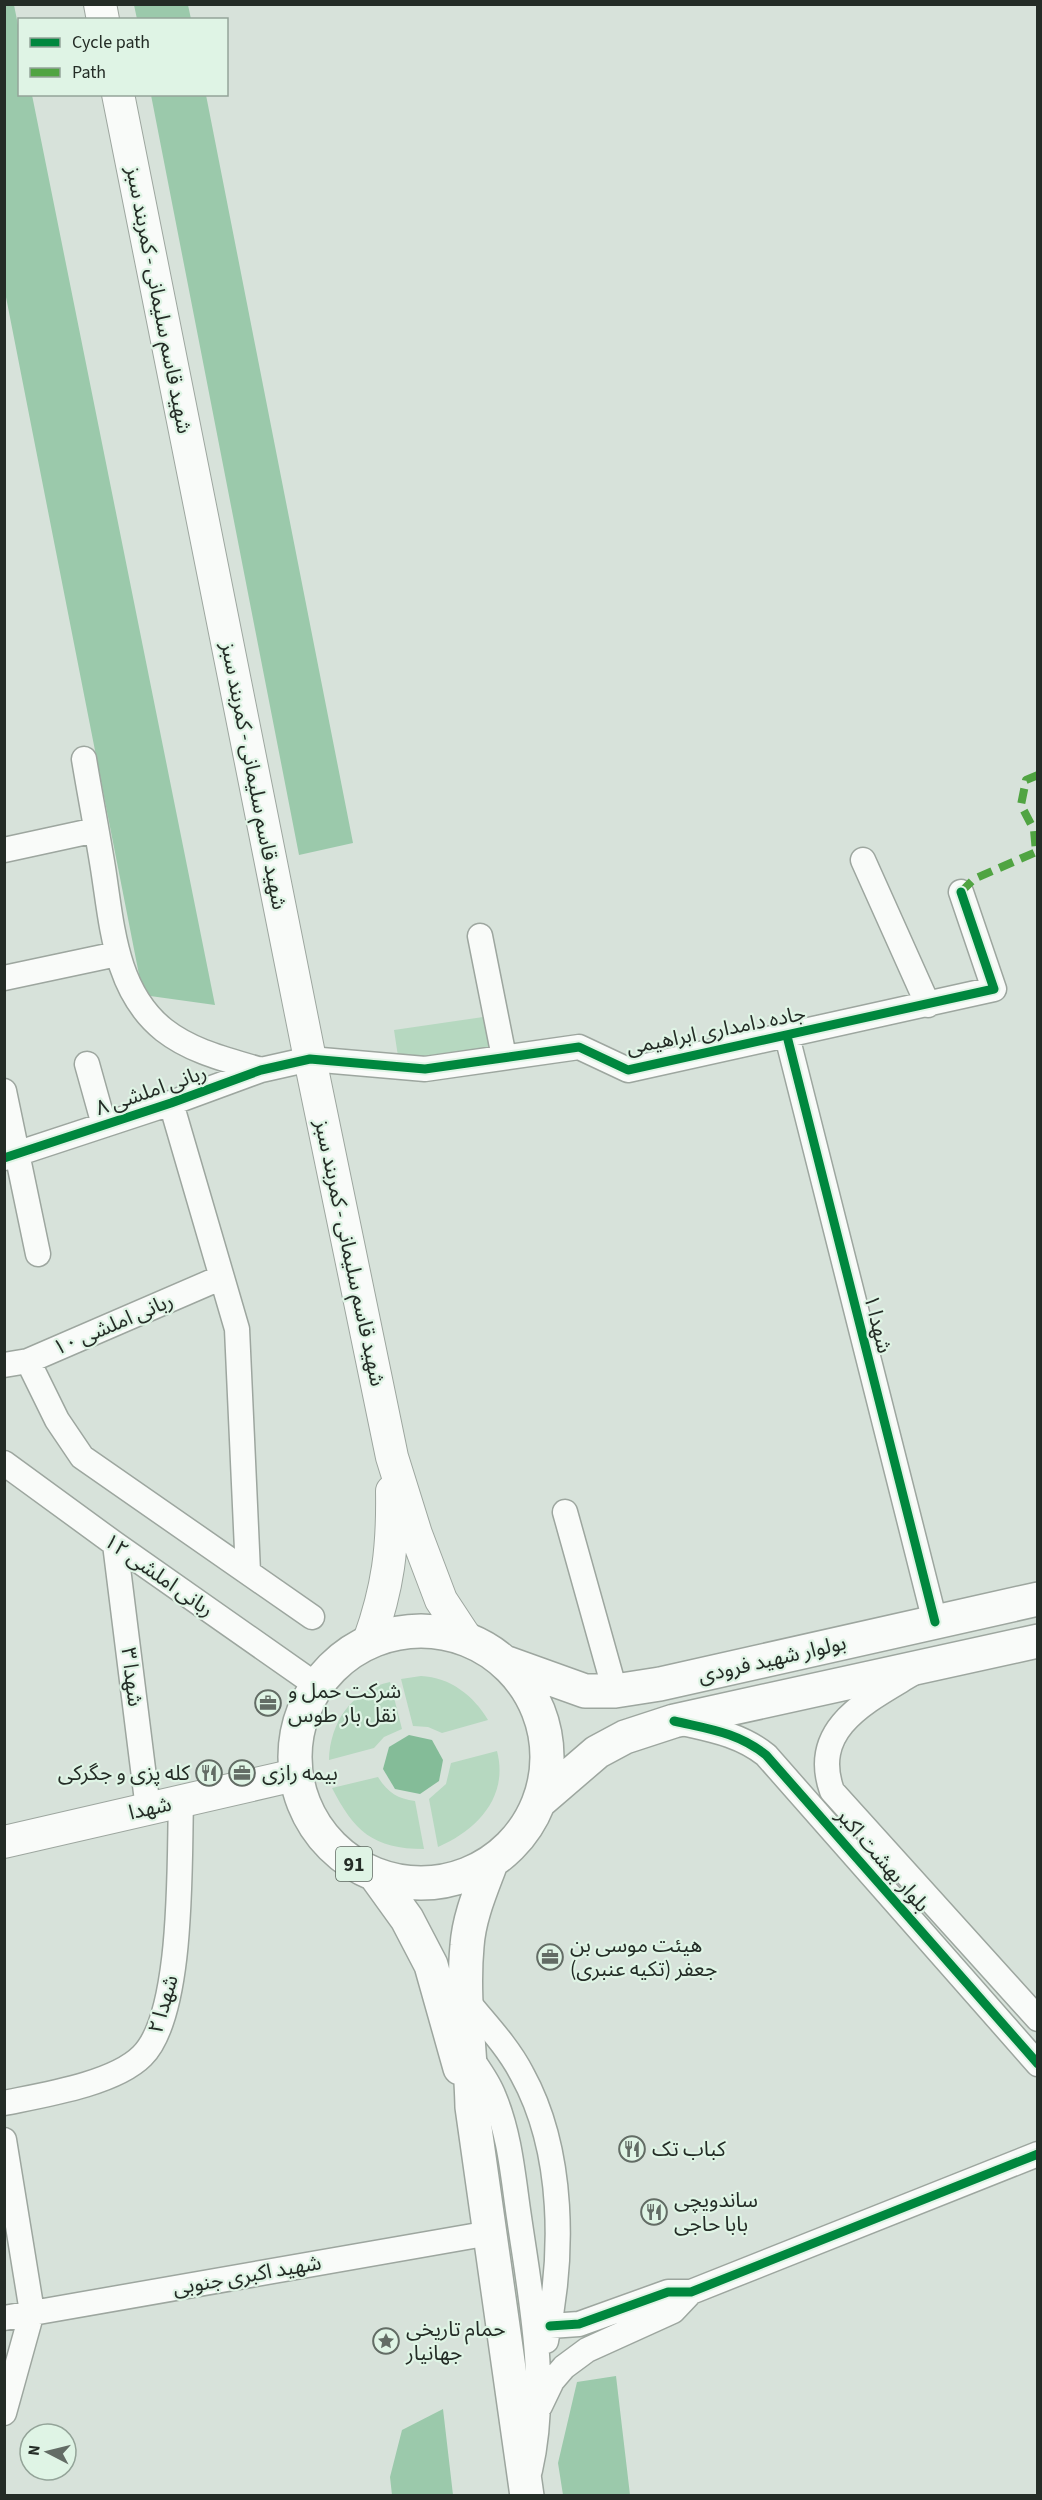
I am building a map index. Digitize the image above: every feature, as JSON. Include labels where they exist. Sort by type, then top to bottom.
[{"type":"highway","name":"بولوار شهید فرودی","points":[[507,1663],[585,1691],[615,1691],[660,1684],[1038,1599]]},
{"type":"highway","name":"91","points":[[423,1630],[434,1630],[466,1638],[488,1649],[507,1663],[530,1693],[544,1727],[547,1764],[540,1801],[520,1836],[491,1863],[464,1876],[435,1883],[405,1883],[376,1876],[346,1860],[322,1837],[305,1808],[295,1775],[295,1744],[302,1713],[316,1685],[339,1659],[369,1641],[400,1631],[423,1630]]},
{"type":"highway","name":"بولوار شهید فرودی","points":[[540,1801],[597,1752],[625,1737],[674,1721],[1038,1641]]},
{"type":"highway","name":"91","points":[[491,1863],[473,1909],[467,1945],[472,2107],[527,2491]]},
{"type":"highway","name":"91","points":[[376,1876],[407,1919],[431,1965],[446,2024],[472,2107]]},
{"type":"main road","name":"شهید قاسم سلیمانی - کمربند سبز","points":[[118,96],[310,1059],[392,1457]]},
{"type":"main road","points":[[392,1457],[416,1534],[441,1599],[466,1638]]},
{"type":"main road","points":[[369,1641],[382,1605],[393,1541],[392,1457]]},
{"type":"main road","name":"شهدا","points":[[4,1842],[295,1775]]},
{"type":"street","points":[[84,759],[117,954],[129,986],[140,1005],[165,1031],[206,1053],[261,1070]]},
{"type":"street","points":[[4,850],[96,830]]},
{"type":"street","points":[[863,860],[928,1005]]},
{"type":"street","name":"جاده دامداری ابراهیمی","points":[[310,1059],[424,1069],[579,1047],[628,1070],[994,989],[961,892]]},
{"type":"street","points":[[480,936],[504,1057]]},
{"type":"street","points":[[4,978],[117,954]]},
{"type":"street","name":"شهدا ۱","points":[[787,1036],[935,1622]]},
{"type":"street","name":"ربانی املشی ۸","points":[[11,1156],[171,1103],[261,1070],[310,1059]]},
{"type":"street","points":[[87,1064],[104,1125]]},
{"type":"street","points":[[4,1091],[11,1156],[38,1254]]},
{"type":"street","points":[[171,1103],[220,1278],[237,1329],[248,1572]]},
{"type":"street","name":"ربانی املشی ۱۰","points":[[4,1365],[28,1361],[220,1278]]},
{"type":"street","points":[[28,1361],[57,1420],[82,1457],[312,1617]]},
{"type":"street","name":"ربانی املشی ۱۲","points":[[4,1463],[316,1685]]},
{"type":"street","points":[[565,1512],[615,1691]]},
{"type":"street","name":"شهدا ۳","points":[[115,1544],[148,1809]]},
{"type":"street","name":"بلوار بهشت اکبر","points":[[925,1666],[862,1704],[840,1726],[827,1754],[826,1774],[832,1791],[1038,2019]]},
{"type":"street","name":"بلوار بهشت اکبر","points":[[674,1721],[735,1735],[752,1743],[766,1755],[1038,2064]]},
{"type":"street","name":"شهدا ۲","points":[[4,2103],[71,2089],[123,2070],[143,2056],[160,2030],[172,1976],[176,1935],[181,1801]]},
{"type":"street","points":[[467,2001],[502,2042],[522,2074],[537,2106],[553,2171],[558,2247],[556,2289],[538,2382]]},
{"type":"street","points":[[471,2058],[494,2097],[508,2146],[534,2316],[538,2382],[537,2413],[535,2448],[527,2491]]},
{"type":"street","points":[[4,2140],[32,2312],[4,2413]]},
{"type":"street","points":[[550,2326],[579,2324],[668,2292],[691,2292],[1038,2154]]},
{"type":"street","name":"شهید اکبری جنوبی","points":[[4,2318],[490,2233]]},
{"type":"street","points":[[537,2413],[552,2381],[564,2367],[587,2350],[673,2311],[691,2292]]},
{"type":"shaded area","points":[[4,5],[14,5],[18,25],[18,96],[32,96],[215,1005],[143,995],[5,292]]},
{"type":"shaded area","points":[[134,5],[188,5],[191,18],[137,18]]},
{"type":"shaded area","points":[[151,96],[206,96],[353,843],[299,855]]},
{"type":"shaded area","points":[[490,1016],[495,1049],[399,1063],[394,1030]]},
{"type":"shaded area","points":[[421,1676],[442,1680],[460,1689],[476,1703],[488,1720],[442,1733],[428,1727],[413,1726],[401,1679]]},
{"type":"shaded area","points":[[390,1682],[402,1729],[384,1737],[374,1748],[329,1760],[334,1733],[346,1710],[365,1692]]},
{"type":"shaded area","points":[[409,1735],[432,1740],[443,1760],[439,1781],[420,1794],[395,1789],[383,1769],[389,1747]]},
{"type":"shaded area","points":[[497,1751],[500,1768],[498,1783],[487,1810],[465,1831],[438,1847],[429,1799],[446,1784],[451,1763]]},
{"type":"shaded area","points":[[378,1777],[394,1794],[403,1799],[415,1801],[424,1849],[391,1846],[367,1835],[348,1816],[332,1788]]},
{"type":"shaded area","points":[[616,2376],[630,2495],[563,2495],[558,2463],[577,2382]]},
{"type":"shaded area","points":[[443,2409],[453,2495],[392,2495],[390,2477],[402,2430]]},
{"type":"marked path","points":[[961,892],[974,879],[1036,852],[1034,830],[1021,805],[1026,780],[1038,775]]},
{"type":"cycle path","points":[[4,1158],[171,1103],[261,1070],[310,1059],[425,1069],[579,1047],[628,1070],[994,989],[961,892]]},
{"type":"cycle path","points":[[787,1036],[935,1622]]},
{"type":"cycle path","points":[[674,1721],[733,1736],[766,1755],[1038,2064]]},
{"type":"cycle path","points":[[550,2326],[579,2324],[668,2292],[691,2292],[1038,2154]]},
{"type":"place","name":"شرکت حمل و نقل بار طوس","points":[[268,1703]]},
{"type":"place","name":"کله پزی و جگرکی","points":[[209,1773]]},
{"type":"place","name":"بیمه رازی","points":[[242,1773]]},
{"type":"place","name":"هيئت موسی بن جعفر (تکیه عنبری)","points":[[550,1957]]},
{"type":"place","name":"کباب تک","points":[[632,2149]]},
{"type":"place","name":"ساندویچی بابا حاجی","points":[[654,2212]]},
{"type":"place","name":"حمام تاریخی جهانیار","points":[[386,2341]]}]
